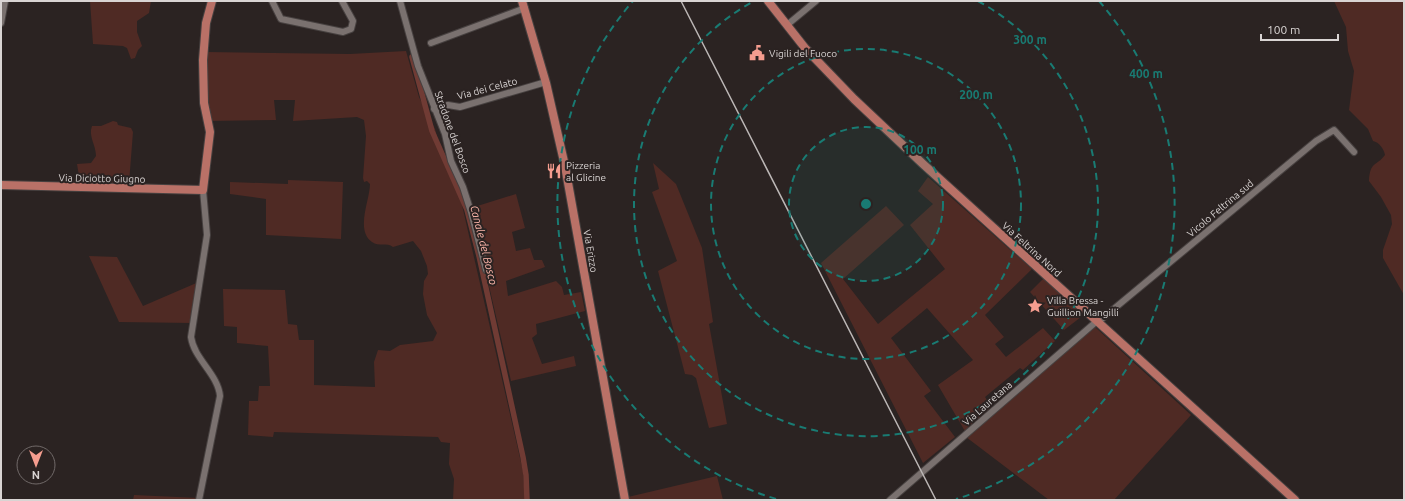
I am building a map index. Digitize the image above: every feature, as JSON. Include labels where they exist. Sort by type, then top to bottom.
[{"type":"main road","points":[[203,190],[210,132],[204,102],[203,54],[206,23],[212,1]]},
{"type":"main road","name":"Via Feltrina Nord","points":[[768,1],[805,48],[854,99],[923,164],[1295,500]]},
{"type":"main road","name":"Via Erizzo","points":[[523,5],[546,82],[566,174],[625,500]]},
{"type":"main road","name":"Via Diciotto Giugno","points":[[1,185],[203,190]]},
{"type":"street","points":[[1,23],[5,1]]},
{"type":"street","points":[[272,1],[281,19],[343,32],[351,29],[353,21],[342,1]]},
{"type":"street","name":"Stradone del Bosco","points":[[400,1],[418,66],[445,134],[451,161],[471,212],[486,270]]},
{"type":"street","points":[[787,25],[816,1]]},
{"type":"street","name":"Via Erizzo","points":[[431,43],[523,5]]},
{"type":"street","name":"Via dei Celato","points":[[434,109],[448,105],[460,107],[546,82]]},
{"type":"street","name":"Vicolo Feltrina sud","points":[[1098,322],[1316,141],[1334,130],[1354,152]]},
{"type":"street","points":[[199,500],[220,396],[219,388],[196,353],[191,337],[207,235],[203,190]]},
{"type":"street","name":"Via Lauretana","points":[[890,500],[1098,322]]},
{"type":"shaded area","points":[[90,1],[151,1],[149,13],[137,21],[137,32],[142,46],[138,50],[135,58],[131,59],[127,48],[123,46],[93,44]]},
{"type":"shaded area","points":[[1334,1],[1404,1],[1404,295],[1383,258],[1383,250],[1392,224],[1391,215],[1381,197],[1369,181],[1372,167],[1385,155],[1384,150],[1373,141],[1368,129],[1349,110],[1354,71],[1348,51],[1346,27]]},
{"type":"shaded area","points":[[406,51],[419,97],[435,129],[444,163],[455,184],[462,205],[523,471],[525,500],[453,500],[454,479],[449,464],[450,443],[441,442],[438,437],[274,432],[273,437],[248,435],[249,401],[258,401],[259,386],[270,386],[268,346],[237,343],[237,327],[224,326],[223,289],[285,290],[288,324],[297,325],[299,340],[314,340],[314,385],[375,387],[374,362],[378,350],[390,351],[400,345],[433,341],[437,333],[427,315],[423,294],[424,281],[428,274],[427,266],[421,251],[413,241],[393,247],[377,244],[372,242],[367,237],[364,223],[370,184],[367,181],[364,182],[363,178],[366,136],[364,120],[357,117],[293,121],[295,100],[274,100],[276,120],[208,121],[206,52],[350,54]]},
{"type":"shaded area","points":[[113,121],[117,122],[118,125],[131,128],[133,132],[129,183],[80,182],[77,164],[91,163],[96,156],[91,133],[92,126],[101,126]]},
{"type":"shaded area","points":[[653,163],[676,184],[702,248],[713,322],[709,324],[727,424],[709,428],[696,378],[692,375],[685,374],[658,271],[677,261],[652,192],[659,189]]},
{"type":"shaded area","points":[[928,177],[1032,269],[985,315],[1004,337],[995,344],[1006,357],[1043,328],[1055,341],[1023,370],[1020,368],[985,397],[993,409],[966,433],[938,385],[973,360],[927,308],[891,338],[931,391],[924,396],[955,437],[923,463],[821,263],[886,206],[904,225],[843,279],[878,324],[945,269],[910,225],[933,204],[918,191]]},
{"type":"shaded area","points":[[288,180],[343,182],[341,239],[266,235],[266,199],[230,194],[230,182],[288,184]]},
{"type":"shaded area","points":[[516,194],[525,228],[512,232],[516,251],[530,248],[534,260],[542,260],[545,267],[506,281],[508,296],[556,281],[562,287],[564,295],[581,292],[585,311],[536,324],[537,334],[532,338],[542,364],[574,356],[576,366],[511,381],[471,208]]},
{"type":"shaded area","points":[[89,256],[117,257],[143,306],[201,281],[193,323],[119,322]]},
{"type":"shaded area","points":[[1044,278],[1085,314],[1064,330],[1030,292]]},
{"type":"shaded area","points":[[1095,327],[1191,415],[1114,500],[1049,500],[966,437]]},
{"type":"shaded area","points":[[717,476],[723,500],[629,500],[628,497]]},
{"type":"shaded area","points":[[134,495],[199,498],[199,500],[133,500]]},
{"type":"waterway","name":"Canale del Bosco","points":[[412,57],[432,131],[467,210],[479,256],[523,457],[526,475],[527,500]]},
{"type":"railway","points":[[681,1],[936,500]]},
{"type":"place","name":"Vigili del Fuoco","points":[[757,53]]},
{"type":"place","name":"Pizzeria al Glicine","points":[[554,171]]},
{"type":"place","name":"Villa Bressa - Guillion Mangilli","points":[[1035,306]]}]
